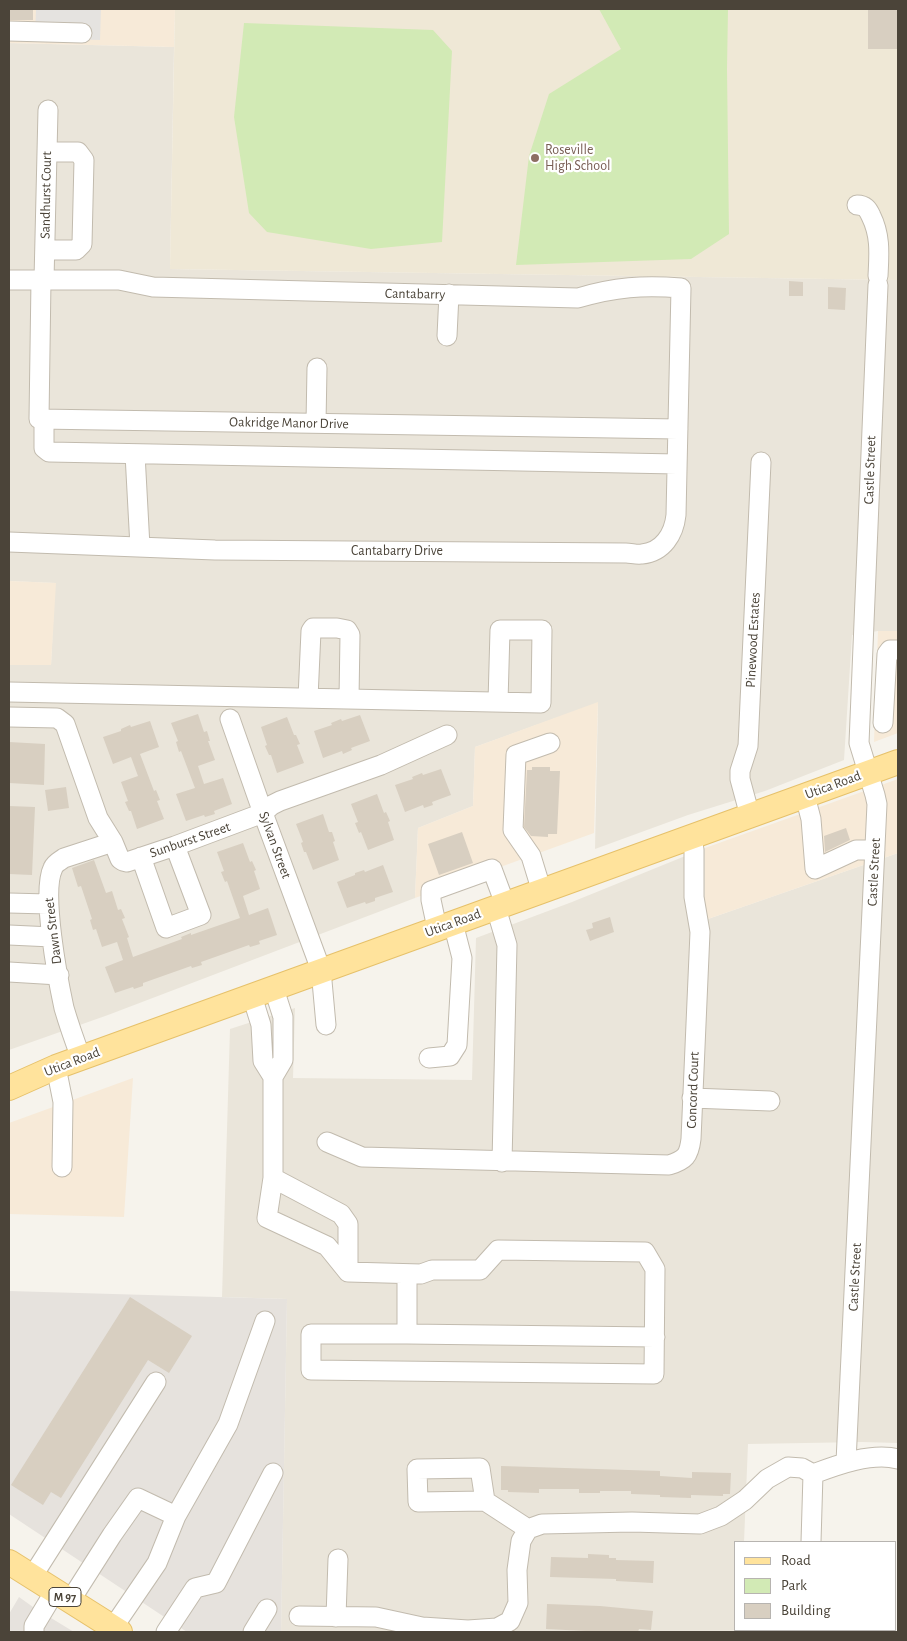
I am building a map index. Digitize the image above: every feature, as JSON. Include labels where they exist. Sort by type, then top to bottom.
[{"type":"main road","name":"Utica Road","points":[[9,1088],[56,1067],[898,762]]},
{"type":"main road","name":"M 97","points":[[9,1562],[114,1631]]},
{"type":"street","points":[[9,32],[82,33]]},
{"type":"street","name":"Sandhurst Court","points":[[43,280],[48,110]]},
{"type":"street","points":[[45,250],[76,250],[82,244],[84,160],[78,152],[47,152]]},
{"type":"street","name":"Castle Street","points":[[846,1462],[877,804],[859,743],[859,723],[880,242],[877,230],[867,209],[863,205],[857,205]]},
{"type":"street","name":"Cantabarry","points":[[9,280],[119,280],[153,287],[578,298],[600,291],[625,287],[652,285],[681,288],[678,428]]},
{"type":"street","points":[[43,280],[39,419],[44,419],[44,448],[49,452],[678,464]]},
{"type":"street","points":[[447,336],[448,294]]},
{"type":"street","points":[[316,368],[316,423]]},
{"type":"street","name":"Oakridge Manor Drive","points":[[44,419],[678,428]]},
{"type":"street","name":"Cantabarry Drive","points":[[9,542],[215,550],[642,554],[659,548],[671,536],[675,526],[678,428]]},
{"type":"street","points":[[135,454],[140,547]]},
{"type":"street","name":"Pinewood Estates","points":[[750,816],[743,792],[740,771],[748,746],[761,462]]},
{"type":"street","points":[[308,698],[310,630],[313,628],[337,628],[347,630],[350,635],[349,699]]},
{"type":"street","points":[[9,692],[541,703],[542,630],[500,630],[498,702]]},
{"type":"street","points":[[859,723],[891,721],[887,654],[890,650],[898,650]]},
{"type":"street","name":"Sunburst Street","points":[[9,717],[57,718],[65,724],[98,818],[120,859],[127,862],[263,814],[272,804],[381,764],[447,735]]},
{"type":"street","name":"Sylvan Street","points":[[230,719],[263,814],[322,970],[326,1026]]},
{"type":"street","points":[[542,892],[531,856],[513,830],[516,755],[550,743]]},
{"type":"street","points":[[805,796],[811,819],[815,869],[856,850],[875,850]]},
{"type":"street","name":"Concord Court","points":[[327,1142],[362,1157],[670,1165],[686,1157],[690,1150],[700,932],[694,897],[694,850],[692,837]]},
{"type":"street","name":"Dawn Street","points":[[81,1058],[64,1008],[52,937],[48,904],[48,884],[53,868],[64,858],[112,842]]},
{"type":"street","points":[[141,857],[166,928],[201,915],[174,846]]},
{"type":"street","points":[[429,1058],[450,1056],[457,1045],[462,958],[431,900],[431,891],[492,869],[507,945],[502,1162]]},
{"type":"street","points":[[9,902],[48,904]]},
{"type":"street","points":[[9,936],[52,937]]},
{"type":"street","points":[[9,972],[59,975]]},
{"type":"street","points":[[274,989],[282,1017],[283,1060],[273,1077],[273,1178],[268,1218],[326,1246],[348,1272],[421,1274],[432,1270],[480,1270],[498,1250],[645,1252],[655,1269],[655,1337],[654,1374],[311,1370],[311,1334],[655,1337]]},
{"type":"street","points":[[252,996],[261,1025],[263,1061],[273,1077]]},
{"type":"street","points":[[56,1067],[63,1102],[62,1167]]},
{"type":"street","points":[[692,1098],[770,1101]]},
{"type":"street","points":[[273,1178],[341,1214],[348,1224],[348,1272]]},
{"type":"street","points":[[407,1274],[407,1334]]},
{"type":"street","points":[[114,1631],[157,1563],[176,1516],[228,1424],[265,1321]]},
{"type":"street","points":[[32,1577],[156,1382]]},
{"type":"street","points":[[812,1474],[846,1462],[889,1456],[898,1459]]},
{"type":"street","points":[[299,1616],[376,1617],[422,1626],[468,1630],[497,1628],[510,1621],[518,1603],[517,1570],[521,1541],[528,1529],[542,1524],[632,1522],[700,1524],[721,1516],[745,1500],[767,1480],[788,1467],[802,1468],[812,1474]]},
{"type":"street","points":[[166,1632],[195,1588],[216,1584],[273,1473]]},
{"type":"street","points":[[810,1541],[812,1474]]},
{"type":"street","points":[[34,1632],[34,1626],[62,1596],[112,1534],[138,1498],[176,1516]]},
{"type":"street","points":[[484,1501],[528,1529]]},
{"type":"street","points":[[336,1617],[338,1559]]},
{"type":"street","points":[[253,1632],[268,1609]]},
{"type":"shaded area","points":[[9,9],[175,9],[174,47],[9,43]]},
{"type":"shaded area","points":[[36,9],[101,9],[100,40],[35,38]]},
{"type":"shaded area","name":"Roseville High School","points":[[175,9],[898,9],[898,280],[170,269]]},
{"type":"shaded area","points":[[9,43],[174,47],[170,269],[898,280],[898,631],[878,631],[852,635],[844,760],[765,791],[688,815],[595,849],[598,703],[475,747],[473,806],[418,828],[415,898],[108,1015],[9,1050],[9,665],[51,665],[55,583],[9,581]]},
{"type":"shaded area","points":[[9,581],[56,583],[51,665],[9,665]]},
{"type":"shaded area","points":[[878,631],[898,631],[898,733],[874,742]]},
{"type":"shaded area","points":[[598,702],[594,833],[415,898],[418,828],[473,806],[475,747]]},
{"type":"shaded area","points":[[898,779],[898,853],[705,920],[705,848]]},
{"type":"shaded area","points":[[705,848],[705,920],[898,853],[898,1443],[748,1444],[744,1541],[734,1541],[734,1631],[740,1632],[281,1632],[287,1299],[222,1297],[230,1029],[295,1008],[293,1078],[472,1080],[476,938],[572,902]]},
{"type":"shaded area","points":[[133,1078],[124,1217],[9,1214],[9,1123]]},
{"type":"shaded area","points":[[9,1291],[287,1299],[281,1632],[187,1632],[9,1514]]},
{"type":"shaded area","points":[[19,1597],[74,1632],[9,1632],[9,1614]]},
{"type":"green space","points":[[599,9],[728,9],[729,234],[691,259],[516,265],[529,156],[549,94],[621,49]]},
{"type":"green space","points":[[244,23],[433,30],[452,51],[442,242],[371,249],[267,232],[249,213],[234,117]]},
{"type":"building","points":[[9,9],[33,9],[33,20],[9,20]]},
{"type":"building","points":[[868,9],[898,9],[898,49],[868,49]]},
{"type":"building","points":[[789,281],[803,282],[803,296],[789,296]]},
{"type":"building","points":[[828,287],[846,288],[845,310],[828,309]]},
{"type":"building","points":[[198,714],[204,732],[207,731],[210,741],[208,741],[215,760],[198,766],[204,784],[223,778],[232,804],[214,811],[215,814],[205,817],[204,815],[186,821],[176,794],[195,788],[181,751],[179,752],[176,742],[178,741],[171,723]]},
{"type":"building","points":[[360,715],[370,741],[351,748],[352,750],[343,754],[342,751],[323,758],[314,731],[332,725],[331,723],[341,719],[342,721]]},
{"type":"building","points":[[287,717],[294,735],[296,735],[300,744],[297,745],[304,763],[277,773],[271,755],[269,755],[265,746],[267,745],[261,727]]},
{"type":"building","points":[[150,721],[159,747],[140,754],[154,791],[156,790],[160,800],[157,801],[164,819],[137,829],[131,811],[129,811],[125,802],[128,801],[121,782],[138,776],[131,757],[113,764],[103,737],[121,731],[121,729],[130,725],[131,727]]},
{"type":"building","points":[[9,742],[45,744],[44,785],[9,783]]},
{"type":"building","points":[[532,767],[550,767],[550,771],[560,771],[557,834],[548,834],[548,837],[531,836],[524,827],[527,770],[532,770]]},
{"type":"building","points":[[441,769],[451,795],[432,802],[433,805],[424,808],[423,805],[405,812],[395,785],[413,779],[412,777],[422,773],[423,775]]},
{"type":"building","points":[[66,787],[69,808],[48,811],[45,790]]},
{"type":"building","points":[[377,794],[384,813],[386,812],[390,821],[388,822],[394,840],[368,850],[361,832],[359,833],[355,823],[358,822],[351,804]]},
{"type":"building","points":[[9,806],[35,807],[32,875],[9,874]]},
{"type":"building","points":[[323,814],[329,832],[332,832],[339,860],[313,870],[306,852],[304,852],[301,843],[303,842],[296,824]]},
{"type":"building","points":[[846,828],[850,840],[825,852],[824,836]]},
{"type":"building","points":[[462,832],[473,863],[439,875],[428,844]]},
{"type":"building","points":[[243,843],[250,862],[252,861],[256,870],[254,871],[260,889],[243,896],[249,915],[268,908],[277,935],[259,941],[260,944],[250,947],[249,945],[201,962],[202,965],[192,968],[191,966],[143,983],[143,986],[115,993],[105,967],[123,960],[117,942],[102,947],[96,929],[93,930],[90,920],[92,919],[81,886],[78,887],[72,868],[94,860],[106,893],[112,891],[118,910],[121,909],[125,918],[122,919],[129,937],[127,938],[133,957],[182,939],[181,937],[191,933],[191,935],[240,918],[227,881],[225,882],[221,872],[224,871],[217,852]]},
{"type":"building","points":[[383,865],[393,892],[375,898],[375,901],[347,908],[337,882],[355,875],[355,873],[364,870],[365,872]]},
{"type":"building","points":[[610,917],[614,932],[590,941],[586,930],[593,928],[592,923]]},
{"type":"building","points":[[130,1297],[192,1336],[169,1373],[148,1360],[61,1498],[51,1492],[43,1505],[11,1485]]},
{"type":"building","points":[[501,1466],[660,1471],[660,1476],[692,1478],[692,1472],[731,1473],[730,1494],[723,1494],[723,1496],[691,1495],[691,1498],[631,1494],[631,1491],[579,1493],[579,1489],[539,1489],[539,1493],[508,1492],[508,1490],[501,1490]]},
{"type":"building","points":[[588,1554],[609,1555],[609,1558],[616,1558],[616,1560],[654,1561],[653,1583],[616,1581],[616,1579],[550,1577],[551,1557],[588,1558]]},
{"type":"building","points":[[547,1604],[653,1611],[651,1630],[639,1629],[638,1632],[606,1632],[546,1629]]},
{"type":"place","name":"Roseville High School","points":[[535,158]]}]
